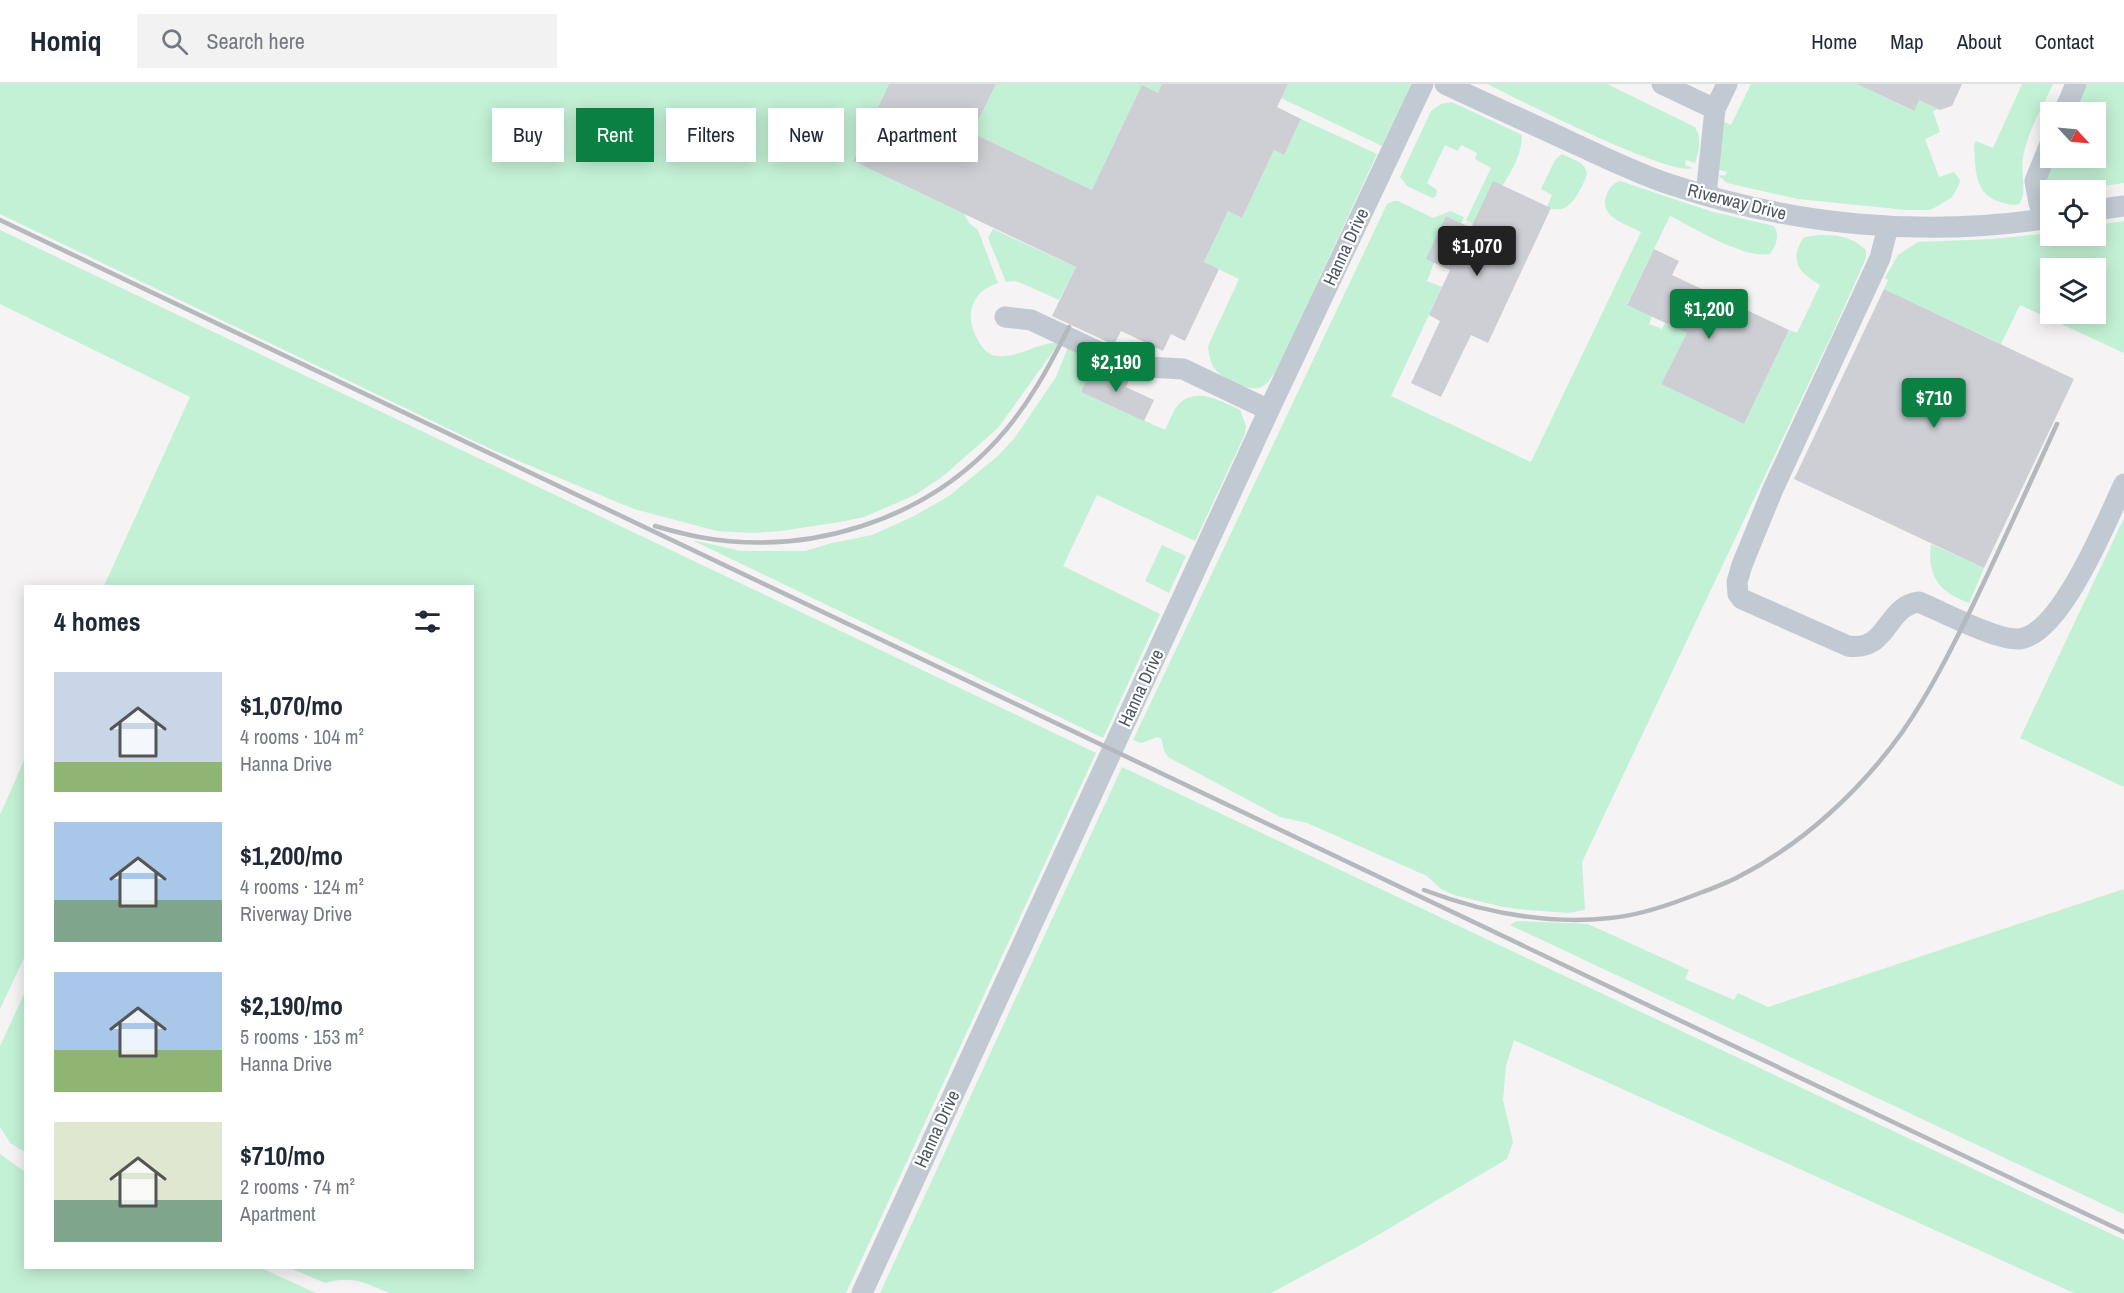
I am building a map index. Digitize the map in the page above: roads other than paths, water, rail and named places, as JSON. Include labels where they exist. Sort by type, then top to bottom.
[{"type":"street","name":"Hanna Drive","points":[[862,1293],[1269,410],[1423,84]]},
{"type":"street","name":"Riverway Drive","points":[[1445,84],[1668,184],[1794,216],[1888,227],[1973,226],[2040,219]]},
{"type":"street","points":[[1662,84],[1715,109]]},
{"type":"street","points":[[1706,195],[1715,109],[1726,84]]},
{"type":"street","points":[[2068,102],[2076,84]]},
{"type":"street","points":[[2040,168],[2035,181],[2040,205]]},
{"type":"street","points":[[2106,209],[2124,206]]},
{"type":"street","points":[[1888,227],[1880,258],[1773,489],[1742,565],[1737,582],[1738,594],[1742,599],[1848,646],[1861,648],[1879,636],[1903,607],[1919,602],[1998,636],[2024,638],[2042,629],[2062,604],[2077,579],[2124,484]]},
{"type":"street","points":[[1005,317],[1031,320],[1129,366],[1183,369],[1269,410]]},
{"type":"railway","points":[[0,220],[2124,1232]]},
{"type":"railway","points":[[655,526],[699,537],[740,542],[781,542],[822,536],[861,526],[899,511],[935,492],[968,468],[998,439],[1037,386],[1069,327]]},
{"type":"railway","points":[[1424,890],[1469,905],[1515,915],[1562,920],[1619,917],[1657,908],[1718,886],[1762,864],[1785,849],[1829,814],[1869,774],[1913,716],[1965,621],[2057,424]]}]
